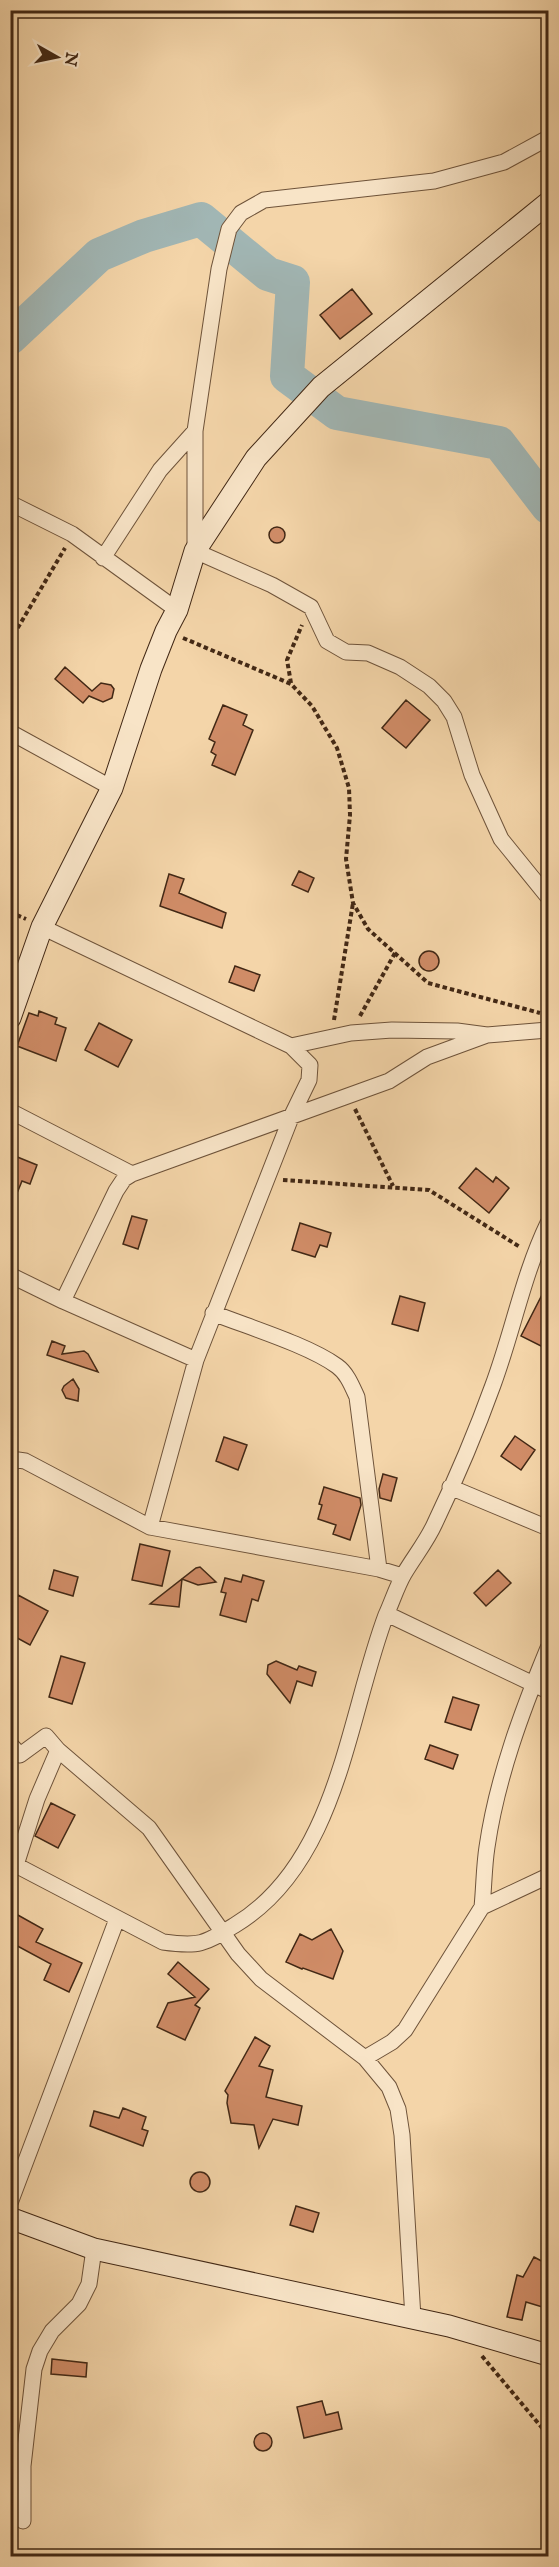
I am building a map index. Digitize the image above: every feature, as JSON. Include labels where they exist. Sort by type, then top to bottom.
[{"type":"street","points":[[195,551],[195,431],[219,269],[229,229],[241,213],[264,200],[434,181],[504,162],[549,138]]},
{"type":"street","points":[[10,1018],[42,927],[112,788],[166,631],[177,610],[195,551],[256,458],[321,387],[549,203]]},
{"type":"street","points":[[103,558],[160,470],[195,431]]},
{"type":"street","points":[[10,503],[72,534],[177,610]]},
{"type":"street","points":[[195,551],[272,585],[311,607],[327,642],[346,652],[368,654],[400,667],[429,686],[444,701],[454,717],[472,775],[501,839],[549,897]]},
{"type":"street","points":[[10,732],[112,788]]},
{"type":"street","points":[[42,927],[291,1046],[310,1065],[309,1080],[292,1115],[195,1360],[150,1527]]},
{"type":"street","points":[[291,1046],[332,1036],[392,1030],[458,1031],[487,1035],[549,1030]]},
{"type":"street","points":[[63,1301],[124,1179],[132,1174],[389,1081],[427,1057],[487,1035]]},
{"type":"street","points":[[10,1111],[132,1174]]},
{"type":"street","points":[[58,1750],[14,1863],[163,1942],[181,1945],[203,1944],[255,1913],[276,1894],[305,1853],[327,1807],[369,1661],[402,1576],[434,1526],[493,1385],[533,1255],[549,1223]]},
{"type":"street","points":[[10,1275],[195,1360]]},
{"type":"street","points":[[213,1313],[311,1352],[338,1367],[348,1378],[357,1397],[379,1569]]},
{"type":"street","points":[[10,1464],[18,1460],[25,1461],[150,1527],[379,1569],[402,1576]]},
{"type":"street","points":[[450,1487],[549,1528]]},
{"type":"street","points":[[387,1614],[549,1691]]},
{"type":"street","points":[[365,2058],[392,2042],[405,2031],[482,1907],[486,1847],[498,1794],[533,1685],[549,1648]]},
{"type":"street","points":[[14,1750],[46,1736],[58,1750],[149,1828],[183,1873],[222,1933],[261,1979],[365,2058],[388,2087],[398,2109],[402,2134],[413,2318]]},
{"type":"street","points":[[482,1907],[549,1876]]},
{"type":"street","points":[[10,2204],[117,1918]]},
{"type":"street","points":[[10,2218],[94,2249],[413,2318],[549,2355]]},
{"type":"street","points":[[23,2521],[23,2466],[34,2368],[40,2351],[52,2331],[78,2304],[89,2284],[94,2249]]},
{"type":"path","points":[[10,641],[72,534]]},
{"type":"path","points":[[291,684],[287,660],[311,607]]},
{"type":"path","points":[[166,631],[291,684],[312,706],[337,748],[349,788],[350,815],[346,859],[353,903],[332,1036]]},
{"type":"path","points":[[353,903],[368,929],[428,983],[549,1015]]},
{"type":"path","points":[[351,1033],[395,953]]},
{"type":"path","points":[[345,1097],[359,1113],[393,1186]]},
{"type":"path","points":[[267,1179],[429,1190],[533,1255]]},
{"type":"path","points":[[477,2350],[549,2435]]},
{"type":"building","points":[[352,289],[372,314],[340,339],[320,315]]},
{"type":"building","points":[[277,527],[283,529],[285,535],[283,541],[277,543],[271,541],[269,535],[271,529]]},
{"type":"building","points":[[65,667],[92,691],[101,683],[111,685],[114,689],[112,698],[103,702],[89,696],[83,703],[55,679]]},
{"type":"building","points":[[406,700],[430,720],[406,748],[382,728]]},
{"type":"building","points":[[223,705],[247,715],[243,725],[253,730],[235,775],[212,765],[216,755],[211,752],[215,742],[209,739]]},
{"type":"building","points":[[299,871],[314,878],[308,892],[292,885]]},
{"type":"building","points":[[169,874],[184,879],[179,893],[226,913],[222,928],[160,906]]},
{"type":"building","points":[[429,951],[436,954],[439,961],[436,968],[429,971],[422,968],[419,961],[422,954]]},
{"type":"building","points":[[235,966],[260,975],[254,991],[229,982]]},
{"type":"building","points":[[39,1011],[57,1018],[55,1024],[66,1028],[56,1061],[17,1046],[29,1013],[38,1016]]},
{"type":"building","points":[[99,1023],[132,1040],[118,1067],[85,1050]]},
{"type":"building","points":[[10,1154],[37,1165],[30,1184],[22,1181],[11,1208]]},
{"type":"building","points":[[476,1168],[493,1182],[496,1177],[509,1188],[489,1213],[459,1188]]},
{"type":"building","points":[[132,1216],[147,1220],[138,1249],[123,1244]]},
{"type":"building","points":[[300,1223],[331,1233],[327,1247],[320,1245],[315,1257],[292,1250]]},
{"type":"building","points":[[549,1281],[549,1350],[521,1336]]},
{"type":"building","points":[[400,1296],[425,1303],[418,1331],[392,1324]]},
{"type":"building","points":[[52,1341],[65,1346],[62,1354],[84,1351],[98,1372],[47,1355]]},
{"type":"building","points":[[73,1379],[79,1389],[78,1401],[66,1398],[62,1390]]},
{"type":"building","points":[[515,1436],[535,1450],[521,1470],[501,1456]]},
{"type":"building","points":[[224,1437],[247,1445],[238,1470],[216,1461]]},
{"type":"building","points":[[383,1474],[397,1478],[391,1501],[380,1498],[379,1489]]},
{"type":"building","points":[[324,1487],[360,1498],[361,1505],[350,1540],[333,1534],[336,1525],[318,1519]]},
{"type":"building","points":[[140,1544],[170,1551],[162,1586],[132,1580]]},
{"type":"building","points":[[200,1567],[216,1582],[198,1585],[182,1579],[179,1607],[150,1604],[196,1568]]},
{"type":"building","points":[[54,1570],[78,1577],[73,1596],[49,1589]]},
{"type":"building","points":[[498,1570],[511,1583],[486,1606],[474,1593]]},
{"type":"building","points":[[243,1575],[264,1581],[258,1601],[252,1599],[246,1622],[220,1615],[226,1593],[221,1592],[225,1578],[241,1582]]},
{"type":"building","points":[[18,1595],[48,1611],[30,1645],[10,1634],[10,1609]]},
{"type":"building","points":[[61,1656],[85,1663],[72,1704],[49,1697]]},
{"type":"building","points":[[276,1661],[297,1670],[299,1666],[316,1672],[312,1686],[297,1681],[290,1703],[267,1674],[268,1665]]},
{"type":"building","points":[[453,1697],[479,1705],[471,1730],[445,1722]]},
{"type":"building","points":[[430,1745],[458,1755],[453,1769],[425,1759]]},
{"type":"building","points":[[51,1803],[75,1815],[58,1848],[35,1836]]},
{"type":"building","points":[[16,1914],[43,1929],[36,1942],[82,1963],[69,1992],[44,1980],[51,1964],[10,1942],[10,1924]]},
{"type":"building","points":[[331,1929],[343,1951],[333,1979],[286,1962],[300,1934],[312,1940]]},
{"type":"building","points":[[178,1962],[209,1989],[195,2005],[200,2008],[185,2040],[157,2027],[168,2003],[195,1997],[168,1974]]},
{"type":"building","points":[[255,2037],[270,2046],[259,2066],[273,2070],[266,2097],[302,2106],[298,2125],[273,2119],[259,2148],[254,2125],[231,2123],[227,2103],[228,2095],[225,2091]]},
{"type":"building","points":[[123,2108],[146,2117],[142,2129],[148,2131],[143,2146],[90,2126],[94,2111],[119,2118]]},
{"type":"building","points":[[200,2172],[207,2175],[210,2182],[207,2189],[200,2192],[193,2189],[190,2182],[193,2175]]},
{"type":"building","points":[[296,2206],[319,2213],[313,2232],[290,2225]]},
{"type":"building","points":[[534,2257],[549,2265],[549,2309],[526,2302],[522,2320],[507,2317],[517,2275],[523,2277]]},
{"type":"building","points":[[52,2359],[87,2363],[86,2377],[51,2374]]},
{"type":"building","points":[[322,2401],[326,2415],[338,2412],[342,2429],[304,2438],[297,2407]]},
{"type":"building","points":[[259,2433],[267,2433],[272,2438],[270,2449],[259,2451],[254,2446],[254,2438]]},
{"type":"waterway","points":[[10,338],[99,255],[144,236],[201,219],[268,274],[293,282],[287,376],[337,413],[499,443],[548,507]]}]
